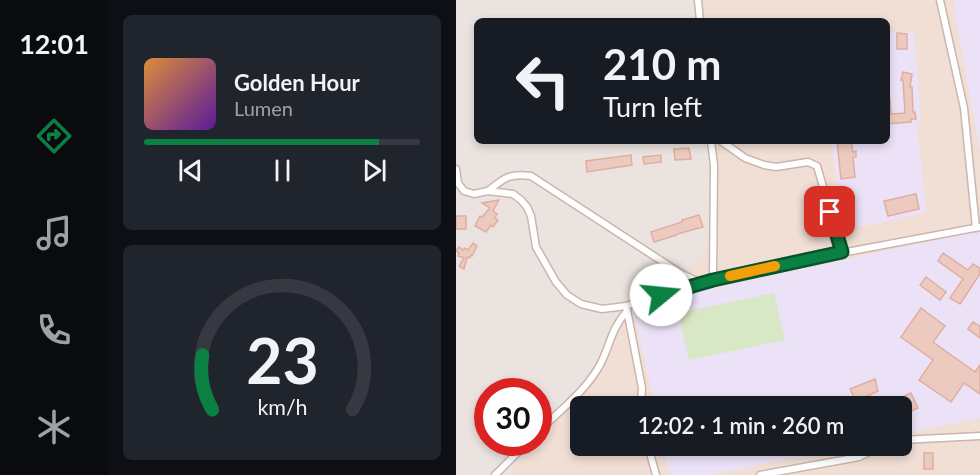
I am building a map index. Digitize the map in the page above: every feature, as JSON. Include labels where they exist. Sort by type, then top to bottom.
[{"type":"street","points":[[698,0],[700,18]]},
{"type":"street","points":[[456,169],[458,183],[464,190],[474,194],[488,191],[513,194],[527,207],[531,216],[536,247],[556,282],[567,295],[581,304],[603,309],[627,309],[713,280],[842,252],[978,227],[964,108],[940,0]]},
{"type":"street","points":[[711,144],[714,165],[713,280]]},
{"type":"street","points":[[726,144],[745,158],[764,165],[776,167],[808,162],[817,166],[842,252]]},
{"type":"street","points":[[488,191],[505,178],[520,175],[531,176],[680,273],[701,283]]},
{"type":"street","points":[[627,309],[642,396]]},
{"type":"street","points":[[552,419],[588,385],[599,367],[618,321],[627,309]]},
{"type":"street","points":[[912,439],[980,436]]},
{"type":"street","points":[[495,475],[514,456]]},
{"type":"street","points":[[651,456],[656,475]]},
{"type":"street","points":[[760,475],[861,456]]},
{"type":"shaded area","points":[[456,0],[705,0],[701,2],[704,18],[474,18],[474,144],[707,144],[715,236],[699,259],[669,282],[620,330],[579,396],[570,396],[570,406],[552,427],[552,378],[474,378],[474,456],[526,456],[509,475],[456,475]]},
{"type":"shaded area","points":[[705,0],[980,0],[980,475],[509,475],[526,456],[552,456],[552,426],[570,406],[570,456],[912,456],[912,396],[579,396],[620,330],[669,282],[699,259],[715,236],[707,144],[890,144],[890,18],[704,18],[701,2]]},
{"type":"shaded area","points":[[953,0],[980,0],[980,149],[967,79]]},
{"type":"shaded area","points":[[914,32],[921,122],[917,123],[926,213],[840,231],[832,144],[890,144],[890,33]]},
{"type":"shaded area","points":[[980,230],[980,418],[912,432],[912,396],[653,396],[632,306]]},
{"type":"shaded area","points":[[665,456],[801,456],[711,475],[670,475]]},
{"type":"green space","points":[[774,293],[785,340],[689,360],[678,313]]},
{"type":"building","points":[[897,33],[907,34],[907,49],[897,49]]},
{"type":"building","points":[[903,72],[912,74],[910,87],[912,87],[913,112],[915,112],[916,119],[911,119],[911,122],[890,124],[890,99],[891,114],[905,113],[903,80],[901,80]]},
{"type":"building","points":[[837,144],[852,144],[853,152],[856,151],[856,157],[853,157],[855,177],[841,179]]},
{"type":"building","points":[[689,148],[691,159],[675,160],[674,149]]},
{"type":"building","points":[[631,155],[632,165],[587,172],[586,161]]},
{"type":"building","points":[[661,155],[661,162],[644,164],[643,157]]},
{"type":"building","points":[[916,194],[919,209],[888,216],[884,201]]},
{"type":"building","points":[[499,200],[493,211],[497,214],[495,218],[498,220],[493,227],[491,225],[486,232],[475,226],[480,216],[482,217],[490,208],[482,203]]},
{"type":"building","points":[[822,202],[825,211],[813,215],[809,213],[808,203]]},
{"type":"building","points":[[699,215],[703,227],[654,242],[651,232]]},
{"type":"building","points":[[456,216],[466,216],[466,229],[456,229]]},
{"type":"building","points":[[473,243],[477,246],[472,256],[467,257],[464,269],[459,266],[464,258],[458,256],[459,253],[456,251],[459,247],[468,250]]},
{"type":"building","points":[[943,253],[968,270],[973,264],[980,268],[980,274],[960,304],[950,298],[963,279],[938,261]]},
{"type":"building","points":[[926,277],[946,292],[940,300],[920,285]]},
{"type":"building","points":[[921,308],[945,326],[933,342],[975,372],[980,365],[980,394],[964,383],[951,402],[919,380],[933,360],[901,337]]},
{"type":"building","points":[[973,322],[980,326],[980,338],[968,329]]},
{"type":"building","points":[[875,379],[878,391],[867,396],[854,396],[850,389]]},
{"type":"building","points":[[911,393],[918,408],[912,411],[912,396],[904,396]]},
{"type":"building","points":[[924,453],[933,453],[933,469],[924,469]]},
{"type":"slow traffic","points":[[730,276],[775,266]]},
{"type":"route","points":[[661,295],[713,280],[842,252],[830,212]]}]
